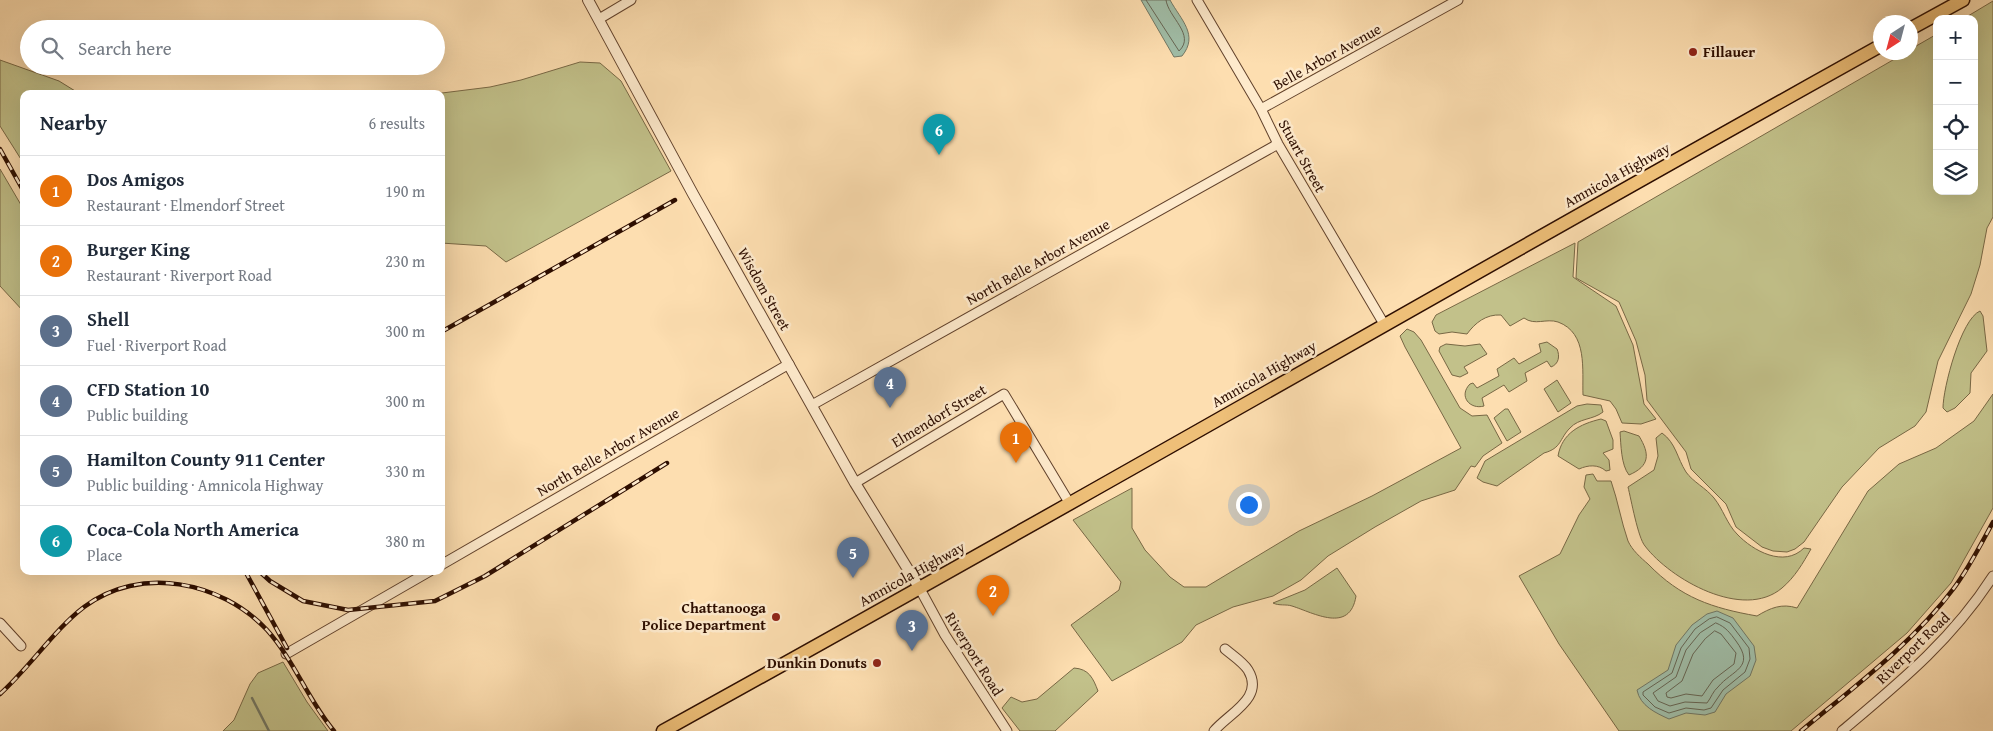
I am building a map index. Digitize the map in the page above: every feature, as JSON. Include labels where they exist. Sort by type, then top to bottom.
[{"type":"main road","points":[[1918,24],[1959,1]]},
{"type":"main road","name":"Amnicola Highway","points":[[663,731],[920,589],[1384,324],[1873,50]]},
{"type":"street","name":"Wisdom Street","points":[[588,0],[693,194],[855,482],[920,589]]},
{"type":"street","points":[[599,18],[631,0]]},
{"type":"street","name":"Stuart Street","points":[[1197,0],[1261,109],[1278,144],[1384,324]]},
{"type":"street","name":"Belle Arbor Avenue","points":[[1261,109],[1458,0]]},
{"type":"street","name":"North Belle Arbor Avenue","points":[[812,405],[1278,144]]},
{"type":"street","name":"North Belle Arbor Avenue","points":[[445,562],[789,364]]},
{"type":"street","name":"Elmendorf Street","points":[[855,482],[1004,394],[1070,504]]},
{"type":"street","points":[[286,654],[423,575]]},
{"type":"street","name":"Riverport Road","points":[[1842,731],[1935,651],[1971,609],[1993,576]]},
{"type":"street","name":"Riverport Road","points":[[920,589],[945,635],[1007,731]]},
{"type":"street","points":[[0,623],[21,646]]},
{"type":"street","points":[[1214,731],[1249,700],[1254,683],[1248,669],[1225,649]]},
{"type":"shaded area","points":[[1993,1],[1993,217],[1987,228],[1980,265],[1971,294],[1938,361],[1926,412],[1915,426],[1879,448],[1842,487],[1804,542],[1787,552],[1773,551],[1762,547],[1736,527],[1726,504],[1691,469],[1686,452],[1647,400],[1645,375],[1636,341],[1619,302],[1576,278],[1578,242],[1893,60],[1918,60],[1918,45],[1933,36],[1933,195],[1978,195],[1978,15],[1970,15]]},
{"type":"shaded area","points":[[0,60],[20,67],[20,75],[42,75],[59,81],[74,90],[20,90],[20,158],[0,126]]},
{"type":"shaded area","points":[[580,62],[600,63],[621,81],[671,171],[506,262],[486,246],[445,243],[445,93],[490,87],[521,80]]},
{"type":"shaded area","points":[[0,169],[20,203],[20,308],[0,286]]},
{"type":"shaded area","points":[[1575,243],[1573,277],[1616,306],[1633,345],[1644,404],[1656,419],[1641,424],[1622,423],[1610,401],[1583,395],[1583,364],[1579,343],[1568,327],[1558,322],[1536,322],[1524,318],[1510,326],[1501,315],[1496,315],[1481,320],[1467,334],[1452,332],[1439,334],[1435,331],[1432,322],[1436,315]]},
{"type":"shaded area","points":[[1980,311],[1983,316],[1987,351],[1971,373],[1970,393],[1955,408],[1947,412],[1943,408],[1944,398],[1954,355],[1966,327]]},
{"type":"shaded area","points":[[1407,329],[1414,332],[1421,340],[1460,408],[1472,416],[1487,415],[1502,443],[1483,456],[1475,467],[1471,466],[1455,490],[1421,501],[1375,527],[1328,556],[1301,580],[1273,596],[1233,607],[1196,625],[1182,642],[1112,681],[1071,625],[1119,590],[1121,582],[1073,520],[1132,488],[1132,528],[1145,550],[1170,577],[1184,587],[1206,587],[1299,531],[1372,496],[1461,448],[1400,336]]},
{"type":"shaded area","points":[[1547,342],[1557,349],[1558,352],[1559,357],[1554,366],[1551,367],[1547,361],[1525,373],[1527,381],[1509,392],[1504,385],[1482,398],[1484,406],[1474,406],[1467,401],[1465,393],[1470,384],[1473,383],[1477,388],[1499,376],[1497,369],[1514,358],[1519,364],[1541,352],[1539,344]]},
{"type":"shaded area","points":[[1446,344],[1465,346],[1480,344],[1487,354],[1464,367],[1468,373],[1460,377],[1452,375],[1439,351],[1440,347]]},
{"type":"shaded area","points":[[1557,380],[1571,403],[1558,412],[1544,389]]},
{"type":"shaded area","points":[[1993,394],[1993,508],[1951,583],[1907,633],[1791,731],[1619,731],[1559,644],[1519,576],[1560,554],[1579,515],[1590,499],[1584,487],[1586,475],[1593,474],[1597,481],[1611,481],[1628,541],[1632,548],[1660,576],[1685,593],[1711,605],[1757,616],[1776,607],[1797,608],[1868,491],[1899,464],[1936,448],[1974,421]]},
{"type":"shaded area","points":[[1587,404],[1601,405],[1603,412],[1574,425],[1566,432],[1554,449],[1544,453],[1497,486],[1477,478],[1485,461],[1577,406]]},
{"type":"shaded area","points":[[1505,409],[1508,409],[1521,432],[1507,441],[1494,418]]},
{"type":"shaded area","points":[[1601,419],[1606,421],[1613,440],[1613,449],[1603,453],[1609,460],[1610,470],[1606,471],[1600,467],[1593,466],[1579,469],[1558,456],[1563,441],[1573,431]]},
{"type":"shaded area","points":[[1624,431],[1639,436],[1643,442],[1646,454],[1646,459],[1641,468],[1629,475],[1624,466],[1621,449],[1620,432]]},
{"type":"shaded area","points":[[1662,433],[1670,441],[1686,472],[1714,498],[1730,526],[1751,546],[1769,555],[1778,557],[1796,554],[1804,548],[1811,549],[1802,565],[1787,584],[1766,597],[1748,600],[1728,598],[1708,592],[1671,571],[1656,559],[1645,546],[1637,527],[1628,487],[1654,470],[1658,456],[1656,438]]},
{"type":"shaded area","points":[[1337,568],[1356,596],[1352,608],[1347,615],[1339,618],[1330,618],[1292,606],[1273,603],[1305,590]]},
{"type":"shaded area","points":[[283,662],[307,702],[328,731],[223,731],[234,720],[250,684],[258,673]]},
{"type":"shaded area","points":[[1074,668],[1087,672],[1098,691],[1055,731],[1020,731],[1002,708],[1011,697],[1022,702],[1037,699]]},
{"type":"water","points":[[1141,0],[1170,0],[1189,34],[1187,48],[1182,56],[1174,57]]},
{"type":"water","points":[[1717,611],[1733,618],[1754,646],[1756,660],[1750,676],[1726,694],[1715,712],[1705,715],[1686,713],[1669,719],[1645,705],[1637,690],[1668,670],[1676,645],[1692,625],[1707,614]]},
{"type":"waterway","points":[[252,698],[269,731]]},
{"type":"railway","points":[[0,149],[20,185]]},
{"type":"railway","points":[[445,330],[675,200]]},
{"type":"railway","points":[[263,575],[303,601],[348,610],[435,601],[485,576],[667,463]]},
{"type":"railway","points":[[1801,731],[1882,664],[1938,608],[1975,556],[1993,522]]},
{"type":"railway","points":[[247,575],[287,648]]},
{"type":"railway","points":[[0,694],[63,626],[84,607],[106,594],[130,586],[154,583],[179,584],[204,590],[227,600],[248,613],[267,630],[285,654],[316,706],[334,731]]},
{"type":"place","name":"Fillauer","points":[[1693,52]]},
{"type":"place","name":"Coca-Cola North America","points":[[939,155]]},
{"type":"place","name":"CFD Station 10","points":[[890,408]]},
{"type":"place","name":"Dos Amigos","points":[[1016,463]]},
{"type":"place","name":"Hamilton County 911 Center","points":[[853,578]]},
{"type":"place","name":"Burger King","points":[[993,616]]},
{"type":"place","name":"Chattanooga Police Department","points":[[776,617]]},
{"type":"place","name":"Shell","points":[[912,651]]},
{"type":"place","name":"Dunkin Donuts","points":[[877,663]]}]
